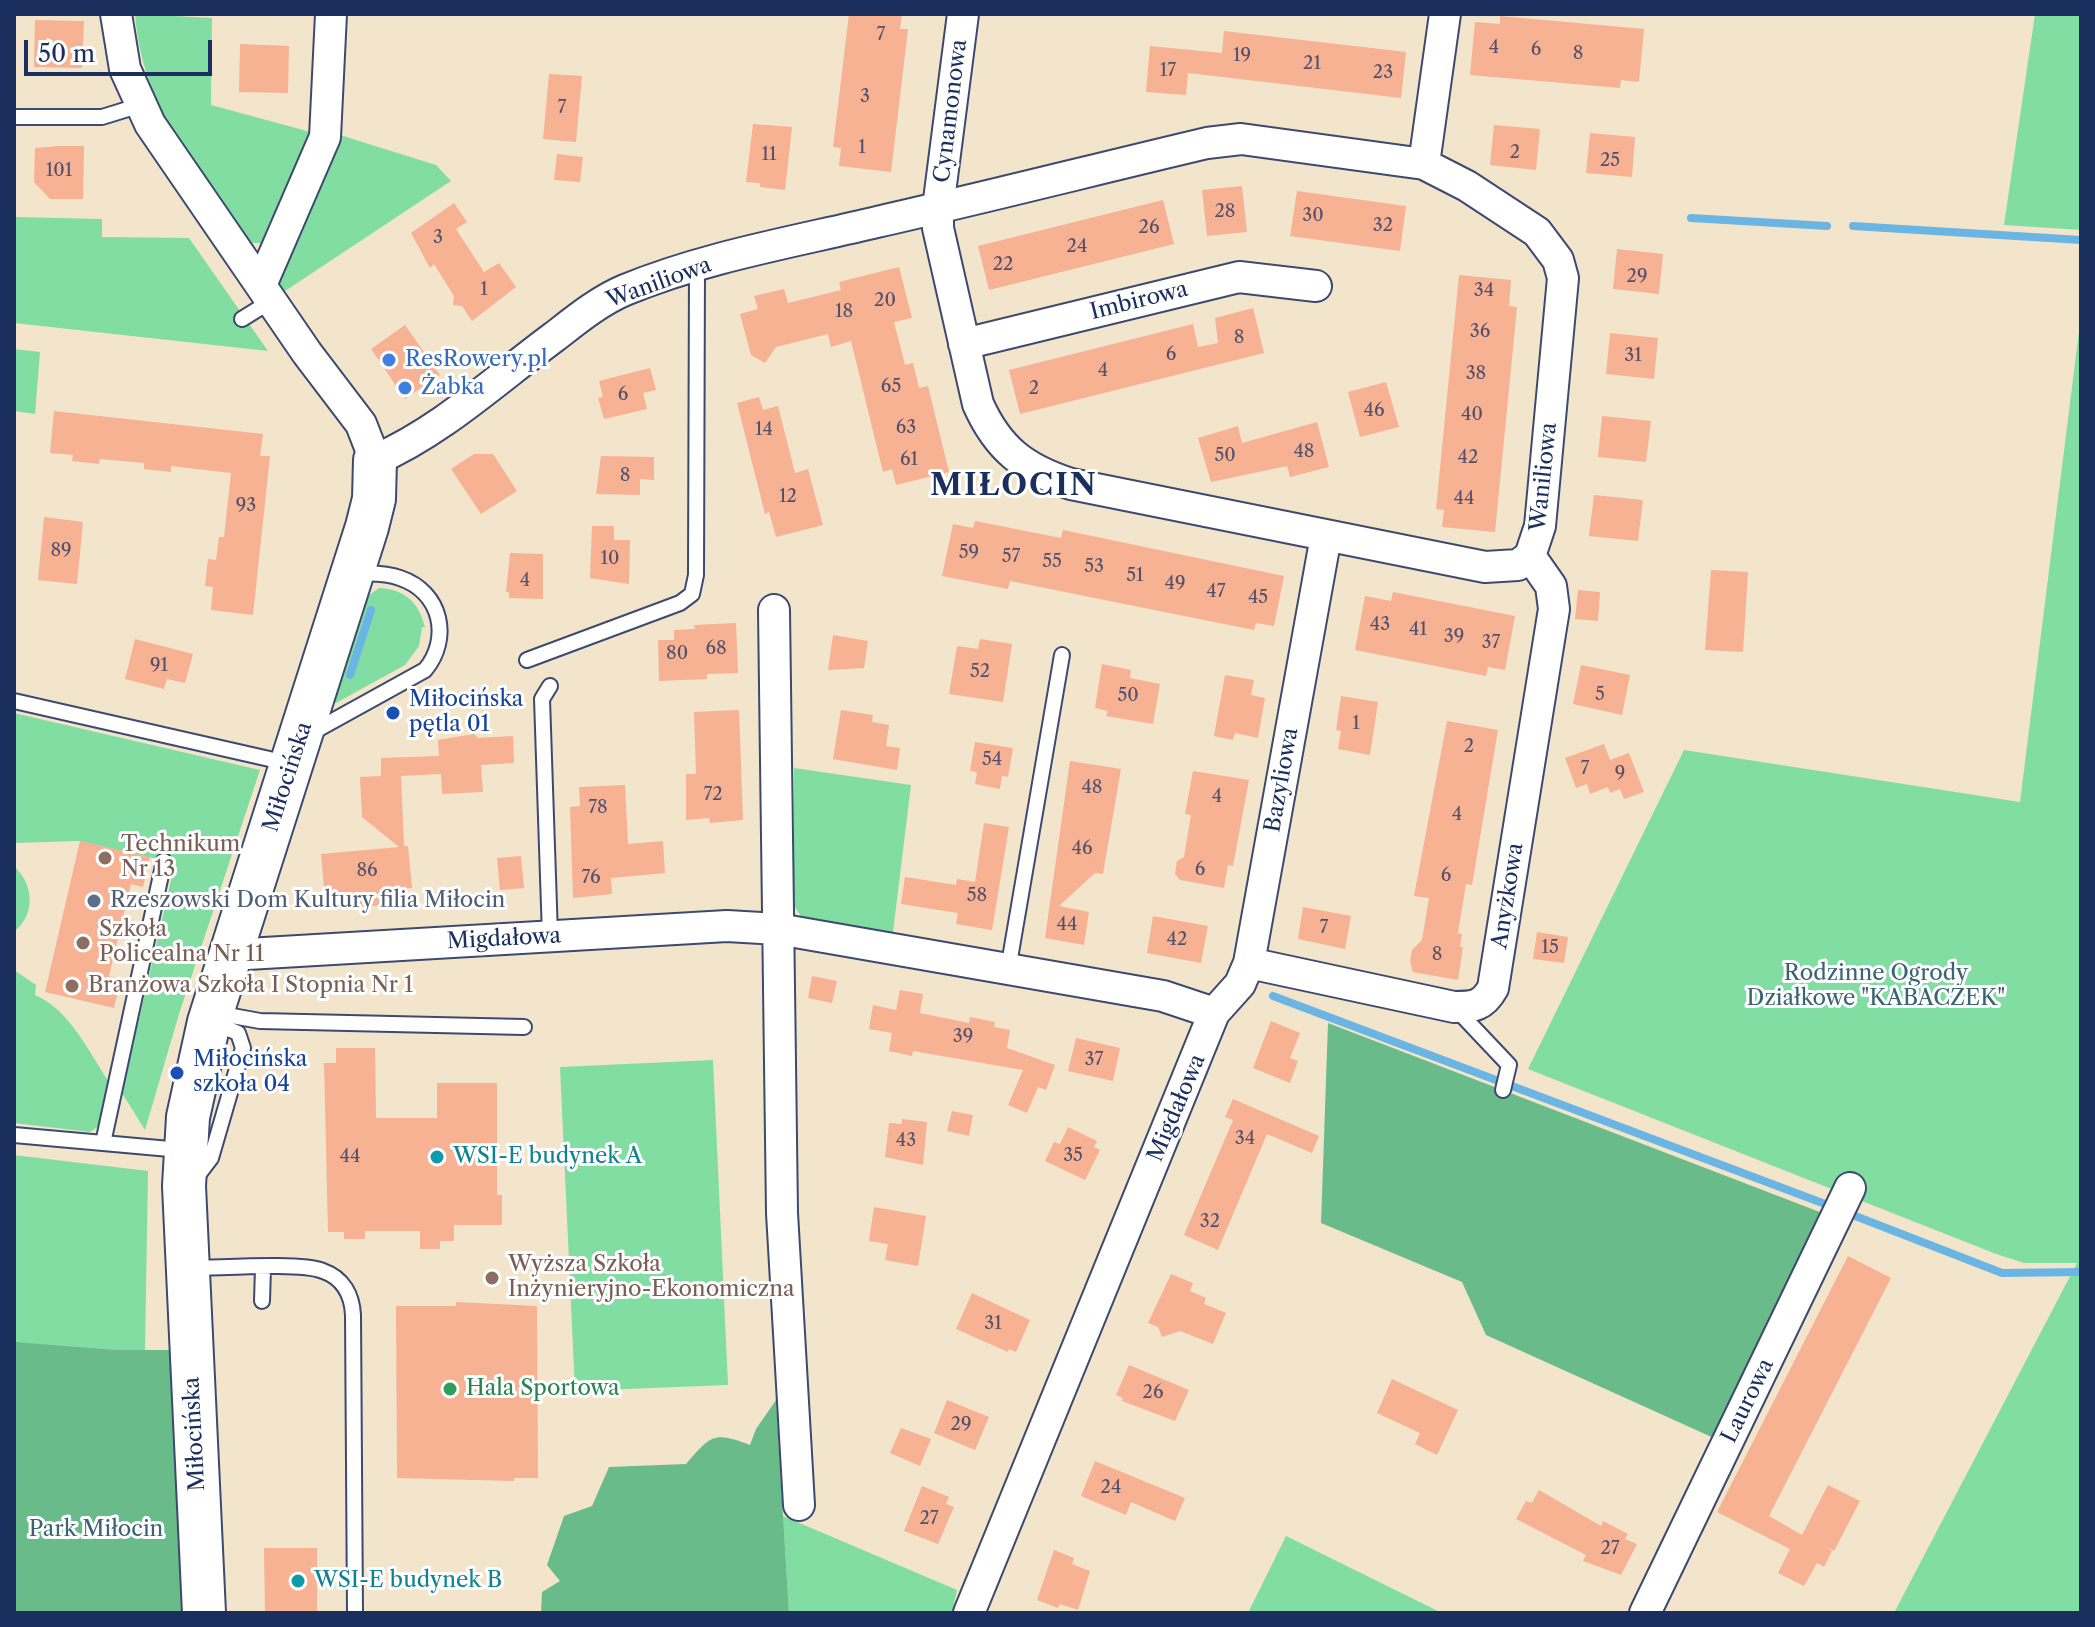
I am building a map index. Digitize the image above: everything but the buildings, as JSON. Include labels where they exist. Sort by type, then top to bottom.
[{"type":"street","name":"Miłocińska","points":[[116,14],[125,69],[150,124],[361,424],[375,460],[374,499],[230,955],[194,1083],[185,1168],[204,1613]]},
{"type":"street","points":[[266,293],[325,137],[331,14]]},
{"type":"street","name":"Cynamonowa","points":[[938,208],[963,14]]},
{"type":"street","points":[[1424,164],[1445,14]]},
{"type":"street","name":"Waniliowa","points":[[375,460],[400,449],[437,424],[590,310],[623,291],[697,266],[938,208],[1228,140],[1282,144],[1424,164],[1467,186],[1537,232],[1554,253],[1563,278],[1540,526],[1530,556],[1518,565],[1485,567],[1043,475],[1006,451],[989,429],[978,404],[938,228],[938,208]]},
{"type":"street","name":"Imbirowa","points":[[964,344],[1239,277],[1316,286]]},
{"type":"street","name":"Bazyliowa","points":[[1214,1013],[1240,984],[1249,963],[1326,536]]},
{"type":"street","name":"Anyżkowa","points":[[1454,1007],[1474,1007],[1486,1001],[1493,988],[1554,609],[1551,586],[1530,556]]},
{"type":"street","points":[[774,610],[782,1213],[799,1505]]},
{"type":"street","name":"Migdałowa","points":[[230,955],[727,926],[778,929],[1163,996],[1214,1013],[969,1613]]},
{"type":"street","points":[[1249,963],[1454,1007]]},
{"type":"street","name":"Laurowa","points":[[1645,1613],[1850,1188]]},
{"type":"lane","points":[[14,117],[102,117],[141,105]]},
{"type":"lane","points":[[527,660],[680,603],[692,594],[696,575],[697,266]]},
{"type":"lane","points":[[242,319],[266,293]]},
{"type":"lane","points":[[14,701],[296,752],[425,670],[436,657],[442,638],[439,618],[430,600],[417,585],[381,573],[352,574]]},
{"type":"lane","points":[[1008,970],[1062,655]]},
{"type":"lane","points":[[550,686],[542,699],[550,936]]},
{"type":"lane","points":[[103,1143],[164,861]]},
{"type":"lane","points":[[1454,1007],[1509,1065],[1503,1090]]},
{"type":"lane","points":[[211,1017],[260,1021],[524,1027]]},
{"type":"lane","points":[[14,1135],[103,1143],[185,1168]]},
{"type":"lane","points":[[187,1268],[322,1270],[341,1283],[352,1303],[355,1613]]},
{"type":"lane","points":[[262,1301],[263,1268]]},
{"type":"green space","points":[[135,14],[212,18],[211,105],[318,134],[264,243],[247,243],[174,135],[148,78]]},
{"type":"green space","points":[[2035,14],[2081,14],[2081,230],[2004,225]]},
{"type":"green space","points":[[340,135],[436,165],[451,181],[282,293],[276,278]]},
{"type":"green space","points":[[14,217],[102,219],[102,237],[189,238],[268,351],[14,323]]},
{"type":"green space","name":"Rodzinne Ogrody Działkowe \"KABACZEK\"","points":[[2081,315],[2081,1613],[1894,1613],[2077,1263],[2024,1263],[1996,1254],[1528,1069],[1684,750],[2020,802]]},
{"type":"green space","points":[[14,349],[40,352],[35,414],[14,411]]},
{"type":"green space","points":[[379,588],[403,594],[419,610],[425,627],[422,627],[419,646],[405,665],[336,703],[331,701],[357,604]]},
{"type":"green space","points":[[14,713],[260,770],[179,1014],[145,1130],[122,1093],[175,863],[79,841],[14,843]]},
{"type":"green space","points":[[794,768],[911,785],[892,940],[807,925],[794,906]]},
{"type":"green space","points":[[14,866],[26,882],[30,899],[26,917],[14,932]]},
{"type":"green space","points":[[14,970],[36,985],[35,995],[58,1010],[68,1021],[109,1082],[99,1126],[90,1132],[14,1123]]},
{"type":"green space","points":[[1328,1023],[1825,1214],[1716,1439],[1486,1335],[1462,1282],[1321,1223]]},
{"type":"green space","points":[[713,1060],[728,1385],[575,1391],[560,1067]]},
{"type":"green space","points":[[14,1155],[148,1171],[145,1350],[115,1351],[14,1411]]},
{"type":"green space","name":"Park Miłocin","points":[[14,1342],[115,1350],[171,1350],[183,1613],[14,1613]]},
{"type":"green space","points":[[776,1400],[789,1613],[541,1613],[542,1592],[560,1581],[547,1565],[564,1516],[592,1506],[609,1467],[686,1464],[714,1438],[728,1438],[750,1445],[756,1429]]},
{"type":"green space","points":[[783,1516],[957,1590],[952,1613],[789,1613]]},
{"type":"green space","points":[[1286,1536],[1442,1613],[1248,1613]]},
{"type":"waterway","points":[[1691,218],[1827,226]]},
{"type":"waterway","points":[[1853,226],[2081,240]]},
{"type":"waterway","points":[[350,675],[371,610]]},
{"type":"waterway","points":[[1273,996],[1833,1207]]},
{"type":"waterway","points":[[1845,1212],[2002,1273],[2081,1272]]},
{"type":"place","name":"ResRowery.pl","points":[[389,360]]},
{"type":"place","name":"Żabka","points":[[405,388]]},
{"type":"place","name":"Miłocińska pętla 01","points":[[393,713]]},
{"type":"place","name":"Technikum Nr 13","points":[[105,858]]},
{"type":"place","name":"Rzeszowski Dom Kultury filia Miłocin","points":[[94,901]]},
{"type":"place","name":"Szkoła Policealna Nr 11","points":[[83,943]]},
{"type":"place","name":"Branżowa Szkoła I Stopnia Nr 1","points":[[72,986]]},
{"type":"place","name":"Miłocińska szkoła 04","points":[[177,1073]]},
{"type":"place","name":"WSI-E budynek A","points":[[437,1157]]},
{"type":"place","name":"Wyższa Szkoła Inżynieryjno-Ekonomiczna","points":[[492,1278]]},
{"type":"place","name":"Hala Sportowa","points":[[450,1389]]},
{"type":"place","name":"WSI-E budynek B","points":[[298,1581]]},
{"type":"district","name":"MIŁOCIN","points":[[1014,486]]}]
